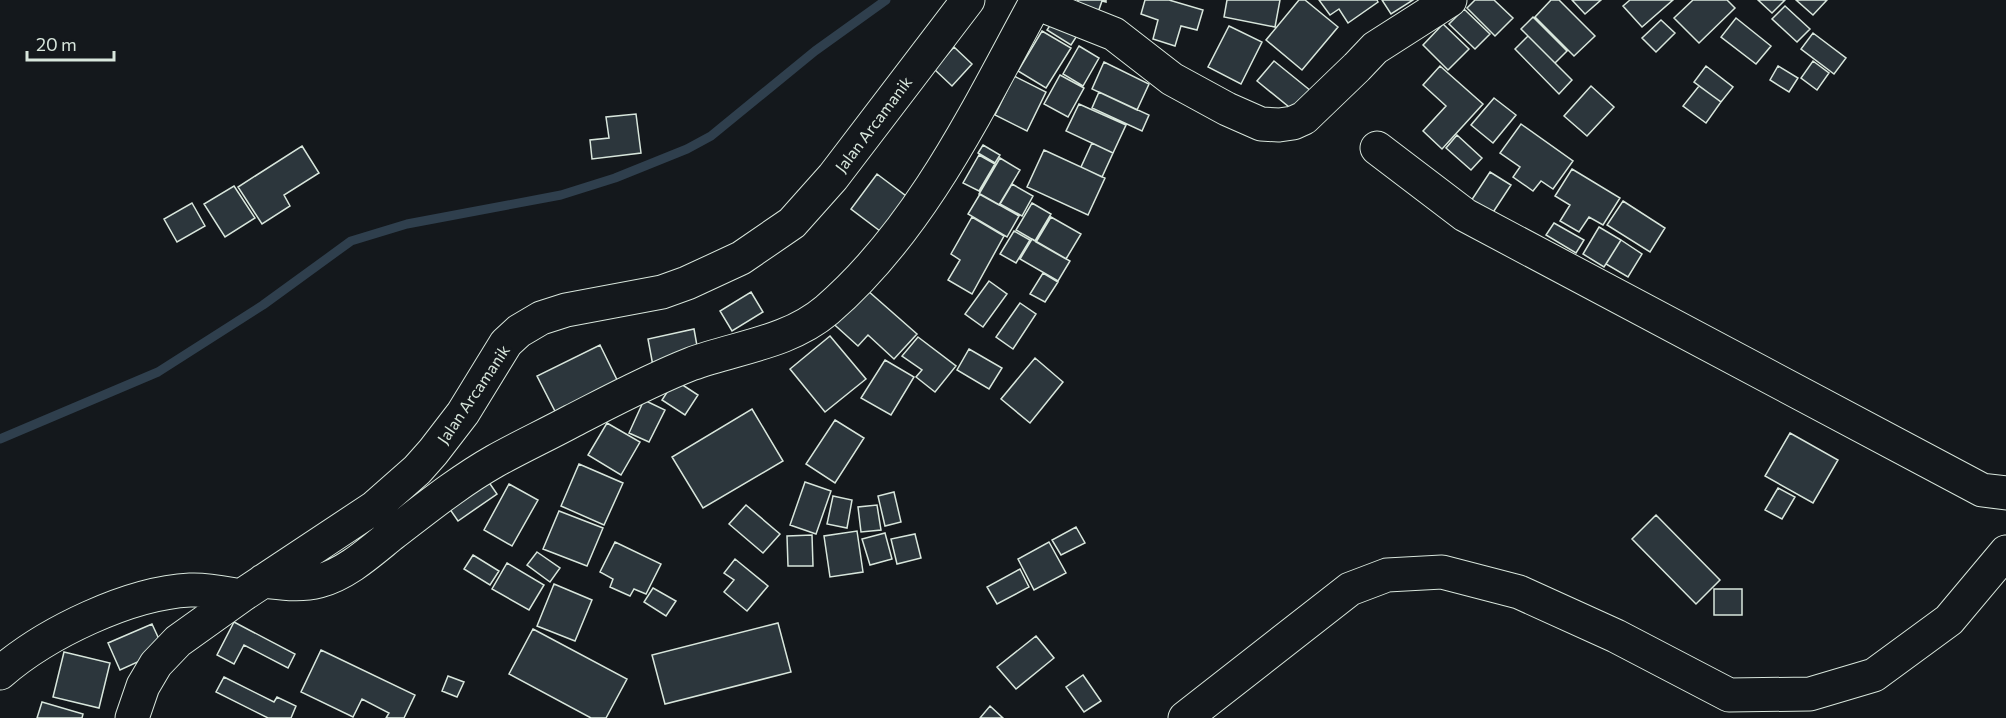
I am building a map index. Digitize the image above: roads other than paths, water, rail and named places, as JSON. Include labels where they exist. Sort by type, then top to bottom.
[{"type":"street","name":"Jalan Arcamanik","points":[[132,718],[143,686],[156,664],[178,641],[252,588],[375,507],[417,470],[463,413],[506,343],[519,331],[541,318],[566,310],[653,294],[687,283],[741,258],[792,223],[833,177],[968,0]]},
{"type":"street","points":[[0,673],[19,657],[51,638],[98,615],[143,597],[170,591],[252,588],[309,583],[329,578],[378,545],[450,490],[494,462],[634,388],[691,364],[779,338],[808,324],[849,288],[885,249],[940,174],[966,134],[1037,1],[1114,34],[1172,79],[1227,109],[1261,124],[1279,125],[1293,123],[1304,118],[1375,48],[1450,0]]},
{"type":"street","points":[[1377,148],[1465,215],[1982,490],[2006,493]]},
{"type":"street","points":[[1185,718],[1350,589],[1387,575],[1442,572],[1519,592],[1616,636],[1729,695],[1810,694],[1874,675],[1948,620],[2004,557]]},
{"type":"waterway","points":[[0,439],[158,372],[263,305],[351,241],[407,224],[561,195],[615,178],[687,149],[711,136],[815,51],[886,0]]}]
